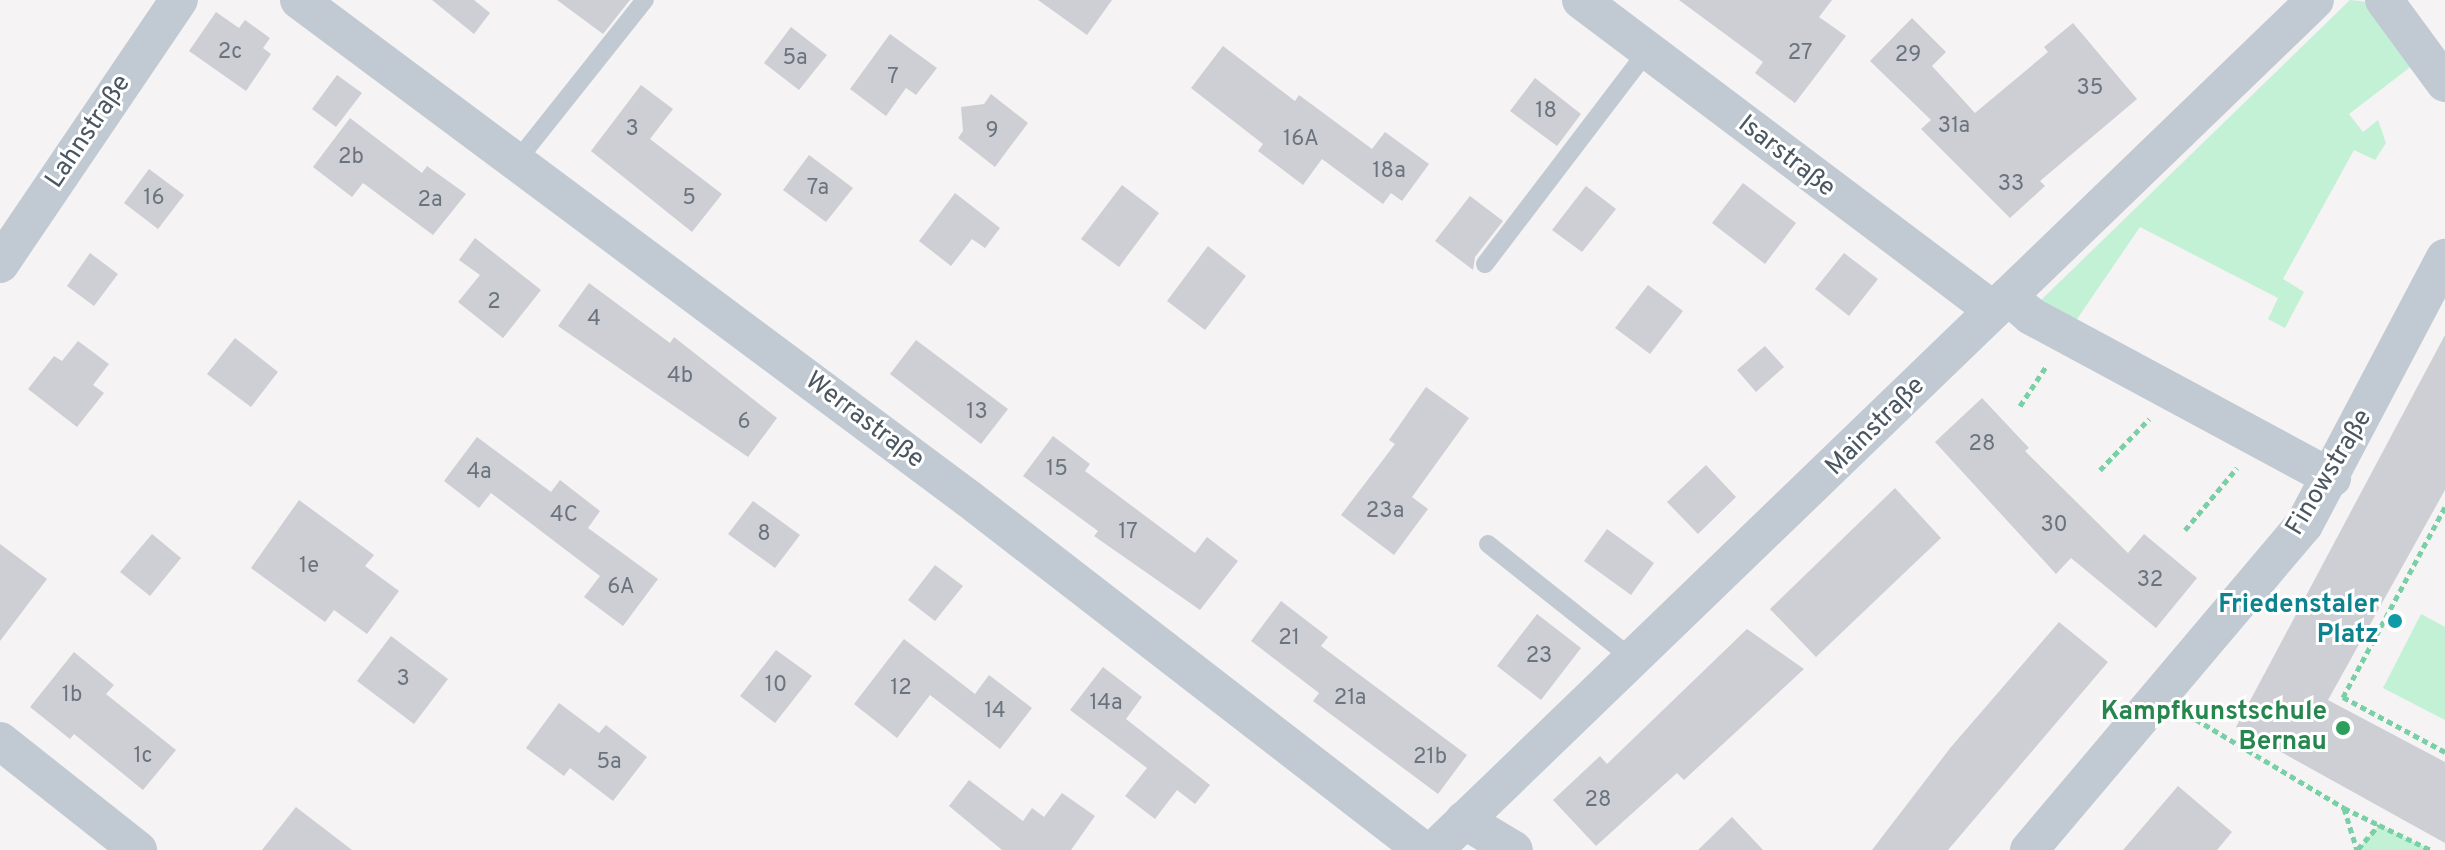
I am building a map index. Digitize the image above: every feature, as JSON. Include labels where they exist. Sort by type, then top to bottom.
[{"type":"street","name":"Lahnstraße","points":[[0,264],[179,0]]},
{"type":"street","name":"Werrastraße","points":[[299,0],[969,499],[1423,850]]},
{"type":"street","name":"Isarstraße","points":[[1581,0],[2000,303],[2067,335],[2332,478]]},
{"type":"street","name":"Mainstraße","points":[[1434,850],[1635,661],[2315,0]]},
{"type":"street","points":[[2384,0],[2445,83]]},
{"type":"street","name":"Finowstraße","points":[[2029,850],[2304,525],[2332,478],[2445,258]]},
{"type":"street","points":[[0,741],[138,850]]},
{"type":"street","points":[[1464,820],[1514,850]]},
{"type":"lane","points":[[516,162],[645,0]]},
{"type":"lane","points":[[1485,264],[1648,50]]},
{"type":"lane","points":[[1488,544],[1635,661]]},
{"type":"path","points":[[2020,406],[2067,335]]},
{"type":"path","points":[[2100,470],[2175,393]]},
{"type":"path","points":[[2185,530],[2260,440]]},
{"type":"path","points":[[2445,507],[2343,697],[2445,752]]},
{"type":"path","points":[[2159,697],[2344,808],[2431,850]]},
{"type":"path","points":[[2344,808],[2357,850]]},
{"type":"path","points":[[2357,850],[2379,825]]},
{"type":"green space","points":[[2350,0],[2369,2],[2413,65],[2349,114],[2363,132],[2378,120],[2386,143],[2375,160],[2354,150],[2283,279],[2304,292],[2285,328],[2268,319],[2278,298],[2140,227],[2075,322],[2038,303]]},
{"type":"green space","points":[[2421,614],[2445,627],[2445,720],[2383,688]]},
{"type":"green space","points":[[2379,825],[2431,850],[2357,850]]},
{"type":"building","points":[[432,0],[474,0],[490,13],[474,34]]},
{"type":"building","points":[[557,0],[630,0],[603,34]]},
{"type":"building","points":[[1038,0],[1112,0],[1087,35]]},
{"type":"building","points":[[1679,0],[1832,0],[1819,17],[1846,36],[1795,103],[1755,73],[1763,62]]},
{"type":"building","points":[[216,12],[239,28],[245,20],[270,38],[263,48],[271,54],[246,91],[189,51]]},
{"type":"building","points":[[1912,18],[1946,52],[1932,66],[1975,113],[2048,52],[2044,47],[2073,23],[2137,99],[2040,181],[2045,186],[2010,218],[1921,129],[1931,120],[1870,61]]},
{"type":"building","points":[[791,27],[827,55],[799,90],[764,63]]},
{"type":"building","points":[[890,34],[937,68],[916,95],[906,88],[886,116],[850,89]]},
{"type":"building","points":[[1223,46],[1295,101],[1299,95],[1372,149],[1385,132],[1429,164],[1402,201],[1391,193],[1383,204],[1322,159],[1303,185],[1258,151],[1263,144],[1191,88]]},
{"type":"building","points":[[337,75],[362,93],[336,127],[312,109]]},
{"type":"building","points":[[1535,78],[1581,114],[1557,146],[1510,111]]},
{"type":"building","points":[[641,85],[673,109],[650,139],[722,194],[692,232],[591,151]]},
{"type":"building","points":[[991,94],[1028,123],[995,167],[958,138],[963,131],[961,107],[984,104]]},
{"type":"building","points":[[350,118],[422,173],[427,166],[466,194],[433,235],[363,183],[352,197],[313,167]]},
{"type":"building","points":[[809,155],[853,188],[826,222],[783,190]]},
{"type":"building","points":[[149,169],[184,195],[158,229],[124,203]]},
{"type":"building","points":[[1743,183],[1796,223],[1765,264],[1712,223]]},
{"type":"building","points":[[1122,185],[1159,213],[1119,267],[1081,239]]},
{"type":"building","points":[[1586,186],[1616,209],[1582,252],[1552,230]]},
{"type":"building","points":[[955,193],[1000,228],[985,248],[972,239],[951,266],[919,241]]},
{"type":"building","points":[[1470,196],[1503,221],[1475,257],[1473,270],[1435,241]]},
{"type":"building","points":[[475,238],[541,290],[503,338],[458,302],[480,275],[459,260]]},
{"type":"building","points":[[1208,246],[1246,276],[1205,330],[1167,301]]},
{"type":"building","points":[[90,253],[118,274],[94,306],[67,286]]},
{"type":"building","points":[[1844,253],[1878,279],[1849,316],[1815,289]]},
{"type":"building","points":[[589,283],[670,343],[674,337],[777,418],[748,457],[558,326]]},
{"type":"building","points":[[1648,285],[1683,311],[1650,354],[1615,328]]},
{"type":"building","points":[[2445,335],[2445,490],[2328,700],[2445,762],[2445,843],[2236,727]]},
{"type":"building","points":[[235,338],[278,372],[251,407],[207,374]]},
{"type":"building","points":[[916,340],[1008,409],[981,444],[890,374]]},
{"type":"building","points":[[78,341],[109,364],[93,385],[104,393],[77,427],[28,389],[54,356],[62,361]]},
{"type":"building","points":[[1765,346],[1784,367],[1756,392],[1737,370]]},
{"type":"building","points":[[1426,387],[1469,418],[1412,497],[1428,509],[1394,555],[1341,515],[1395,444],[1389,440]]},
{"type":"building","points":[[1982,398],[2029,448],[2025,451],[2128,553],[2144,534],[2197,578],[2156,628],[2071,558],[2056,574],[1935,442]]},
{"type":"building","points":[[1053,436],[1090,464],[1085,471],[1195,553],[1207,537],[1238,561],[1200,610],[1094,536],[1098,531],[1023,476]]},
{"type":"building","points":[[477,437],[551,492],[560,480],[600,511],[588,528],[658,579],[623,626],[584,597],[600,576],[491,493],[479,508],[444,481]]},
{"type":"building","points":[[1706,465],[1736,497],[1698,534],[1667,502]]},
{"type":"building","points":[[1895,488],[1941,538],[1816,657],[1770,609]]},
{"type":"building","points":[[299,500],[374,555],[365,566],[399,591],[367,634],[334,610],[325,622],[251,568]]},
{"type":"building","points":[[753,501],[800,535],[775,568],[728,534]]},
{"type":"building","points":[[1607,529],[1654,563],[1631,595],[1584,561]]},
{"type":"building","points":[[152,534],[181,558],[150,596],[120,572]]},
{"type":"building","points":[[0,544],[47,579],[0,641]]},
{"type":"building","points":[[935,565],[963,586],[935,621],[908,600]]},
{"type":"building","points":[[1281,601],[1328,637],[1321,646],[1467,755],[1438,794],[1313,701],[1319,693],[1251,641]]},
{"type":"building","points":[[1537,614],[1581,648],[1541,700],[1497,666]]},
{"type":"building","points":[[2059,622],[2108,662],[1948,850],[1872,850],[1951,747]]},
{"type":"building","points":[[1747,629],[1804,669],[1684,780],[1677,773],[1596,846],[1553,800],[1600,756],[1607,764]]},
{"type":"building","points":[[391,636],[448,679],[414,724],[357,681]]},
{"type":"building","points":[[904,639],[975,694],[989,675],[1032,708],[1000,749],[930,695],[897,738],[854,704]]},
{"type":"building","points":[[776,650],[812,676],[775,723],[740,696]]},
{"type":"building","points":[[74,652],[114,685],[106,694],[176,750],[143,790],[74,734],[70,739],[30,707]]},
{"type":"building","points":[[1103,667],[1142,697],[1126,719],[1210,785],[1195,804],[1177,790],[1155,819],[1125,796],[1147,768],[1070,710]]},
{"type":"building","points":[[559,703],[599,733],[606,725],[647,757],[613,801],[570,768],[564,776],[526,748]]},
{"type":"building","points":[[969,780],[1023,821],[1032,808],[1044,817],[1062,793],[1095,816],[1071,850],[1002,850],[949,806]]},
{"type":"building","points":[[2178,786],[2232,832],[2217,850],[2123,850]]},
{"type":"building","points":[[296,807],[352,850],[262,850]]},
{"type":"building","points":[[1732,817],[1763,850],[1698,850]]},
{"type":"place","name":"Friedenstaler Platz","points":[[2395,621]]},
{"type":"place","name":"Kampfkunstschule Bernau","points":[[2343,728]]}]
